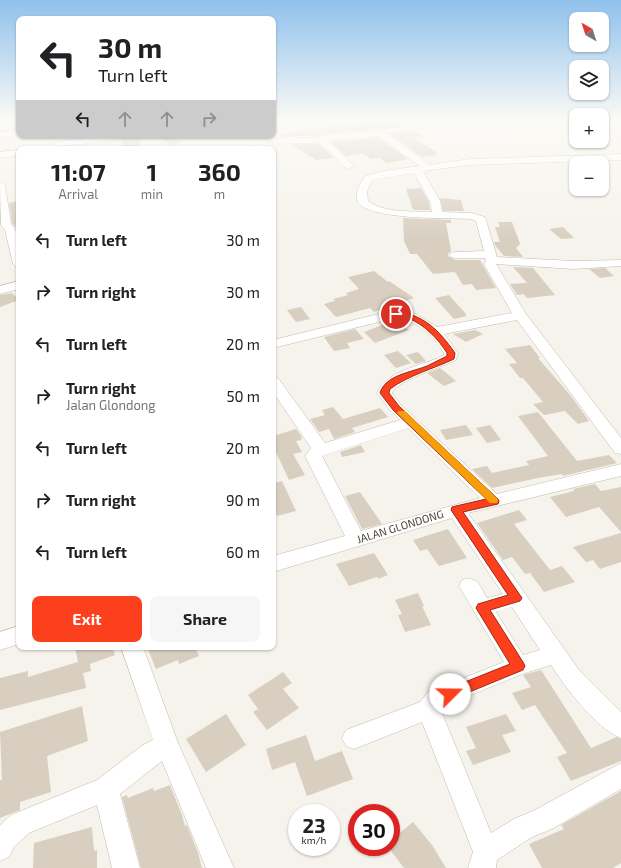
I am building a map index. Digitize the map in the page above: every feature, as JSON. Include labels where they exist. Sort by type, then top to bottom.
[{"type":"street","points":[[342,160],[349,166]]},
{"type":"street","points":[[416,160],[428,168]]},
{"type":"street","points":[[535,160],[483,161],[384,174],[368,178],[361,196],[364,203],[370,207],[382,210],[472,216],[481,218],[492,258],[490,264],[520,315],[621,449]]},
{"type":"street","points":[[417,169],[435,201],[437,214]]},
{"type":"street","points":[[0,186],[6,225],[10,229],[16,246]]},
{"type":"street","points":[[455,255],[573,265],[621,263]]},
{"type":"street","points":[[0,290],[16,286]]},
{"type":"street","points":[[276,343],[396,314],[414,317],[434,332],[449,349],[451,357],[436,365],[398,379],[386,388],[384,393],[411,422],[494,501]]},
{"type":"street","points":[[434,332],[520,315]]},
{"type":"street","points":[[276,385],[321,450]]},
{"type":"street","points":[[356,539],[313,456],[317,451],[411,422]]},
{"type":"street","name":"JALAN GLONDONG","points":[[276,563],[456,510],[621,470]]},
{"type":"street","points":[[456,510],[576,683],[596,705],[621,726]]},
{"type":"street","points":[[469,586],[518,666]]},
{"type":"street","points":[[482,608],[516,598]]},
{"type":"street","points":[[0,641],[16,637]]},
{"type":"street","points":[[133,650],[167,745],[220,868]]},
{"type":"street","points":[[556,654],[518,666],[436,699],[430,705],[429,709],[482,864],[523,828],[543,820],[621,775]]},
{"type":"street","points":[[354,738],[429,709]]},
{"type":"street","points":[[0,848],[5,838],[20,824],[106,789],[152,753],[167,745]]},
{"type":"street","points":[[106,789],[126,868]]},
{"type":"building","points":[[382,160],[405,160],[387,163]]},
{"type":"building","points":[[421,188],[429,202],[430,210],[413,210],[406,189]]},
{"type":"building","points":[[440,198],[461,200],[464,211],[443,211]]},
{"type":"building","points":[[16,202],[16,227],[12,223],[9,203]]},
{"type":"building","points":[[403,218],[451,220],[451,223],[446,223],[451,251],[448,256],[455,260],[480,260],[496,288],[476,290],[472,284],[463,285],[455,272],[433,274],[417,254],[410,254],[404,241]]},
{"type":"building","points":[[498,222],[512,222],[520,244],[516,248],[523,257],[504,256],[495,245],[494,242],[500,242],[495,227],[500,227]]},
{"type":"building","points":[[563,227],[574,238],[561,239],[549,229]]},
{"type":"building","points":[[513,267],[533,268],[555,295],[527,298],[524,294],[517,295],[510,284],[527,283]]},
{"type":"building","points":[[605,268],[614,276],[600,278],[589,269]]},
{"type":"building","points":[[374,271],[388,282],[389,281],[414,298],[374,312],[370,308],[336,317],[324,304],[335,301],[333,299],[348,295],[346,293],[359,289],[348,277]]},
{"type":"building","points":[[12,293],[16,297],[16,301],[0,307],[0,295]]},
{"type":"building","points":[[449,295],[467,316],[454,319],[435,298]]},
{"type":"building","points":[[301,307],[310,319],[296,322],[287,310]]},
{"type":"building","points":[[395,320],[409,330],[375,343],[364,332]]},
{"type":"building","points":[[355,329],[364,339],[347,343],[350,348],[334,351],[324,337]]},
{"type":"building","points":[[475,330],[483,334],[466,342],[453,334]]},
{"type":"building","points":[[530,345],[540,358],[538,358],[571,396],[589,421],[578,424],[565,411],[544,415],[533,404],[543,402],[509,364],[517,363],[505,349]]},
{"type":"building","points":[[398,351],[411,363],[396,368],[384,355]]},
{"type":"building","points":[[418,352],[426,361],[416,364],[406,355]]},
{"type":"building","points":[[440,368],[456,381],[444,386],[427,373]]},
{"type":"building","points":[[333,407],[343,419],[380,408],[388,417],[352,428],[355,432],[334,439],[329,429],[319,432],[310,419],[325,415],[322,410]]},
{"type":"building","points":[[538,412],[577,461],[609,455],[617,463],[563,476],[562,474],[538,478],[492,488],[472,469],[487,466],[492,473],[529,465],[526,461],[548,456],[518,416]]},
{"type":"building","points":[[466,425],[473,435],[446,440],[440,430]]},
{"type":"building","points":[[490,425],[501,440],[487,443],[476,428]]},
{"type":"building","points":[[296,429],[302,437],[302,440],[296,441],[302,452],[293,454],[305,475],[289,480],[276,452],[276,435]]},
{"type":"building","points":[[361,445],[365,452],[342,457],[340,452]]},
{"type":"building","points":[[282,481],[296,511],[277,516],[276,482]]},
{"type":"building","points":[[595,484],[601,491],[621,487],[621,532],[599,507],[566,517],[550,497],[574,491],[573,489]]},
{"type":"building","points":[[360,492],[382,524],[362,529],[345,496]]},
{"type":"building","points":[[519,510],[527,520],[514,524],[550,570],[562,566],[575,582],[544,592],[530,573],[525,574],[512,557],[503,560],[477,523]]},
{"type":"building","points":[[448,529],[467,558],[439,566],[427,549],[420,551],[413,540]]},
{"type":"building","points":[[621,533],[621,562],[600,569],[593,560],[586,562],[573,547]]},
{"type":"building","points":[[374,553],[388,575],[349,586],[336,564]]},
{"type":"building","points":[[418,593],[431,625],[405,632],[398,615],[402,614],[395,600]]},
{"type":"building","points":[[76,650],[113,650],[115,655],[90,664],[91,671],[83,673],[86,688],[0,710],[0,678],[28,671],[28,677],[78,662]]},
{"type":"building","points":[[148,650],[196,650],[199,656],[179,664],[178,660],[156,669]]},
{"type":"building","points":[[541,670],[591,748],[617,737],[621,739],[621,761],[571,781],[557,757],[567,753],[535,705],[522,710],[512,693],[531,687],[523,675]]},
{"type":"building","points":[[283,672],[292,683],[283,689],[299,708],[267,730],[253,712],[258,709],[248,695]]},
{"type":"building","points":[[82,706],[88,741],[47,756],[51,792],[20,802],[20,810],[0,818],[0,780],[2,780],[0,732]]},
{"type":"building","points":[[226,714],[246,745],[206,772],[186,739]]},
{"type":"building","points":[[506,714],[516,731],[502,735],[511,752],[473,765],[466,751],[476,748],[466,727]]},
{"type":"building","points":[[306,735],[315,761],[342,751],[353,779],[307,796],[295,762],[272,770],[266,749]]},
{"type":"building","points":[[170,785],[185,826],[187,825],[198,853],[202,868],[141,868],[122,797],[127,795],[128,798],[153,788],[154,791]]},
{"type":"building","points":[[621,791],[621,863],[613,868],[542,868],[529,844],[564,829],[561,825]]},
{"type":"building","points":[[413,822],[432,845],[446,868],[404,868],[395,856],[400,856],[400,833]]},
{"type":"building","points":[[92,827],[94,851],[97,850],[97,868],[33,868],[34,843]]},
{"type":"slow traffic","points":[[402,413],[493,500]]},
{"type":"route","points":[[396,314],[409,315],[424,324],[443,340],[451,353],[451,357],[398,379],[386,388],[384,393],[396,408],[494,501],[456,510],[516,598],[482,608],[518,666],[450,694]]}]
